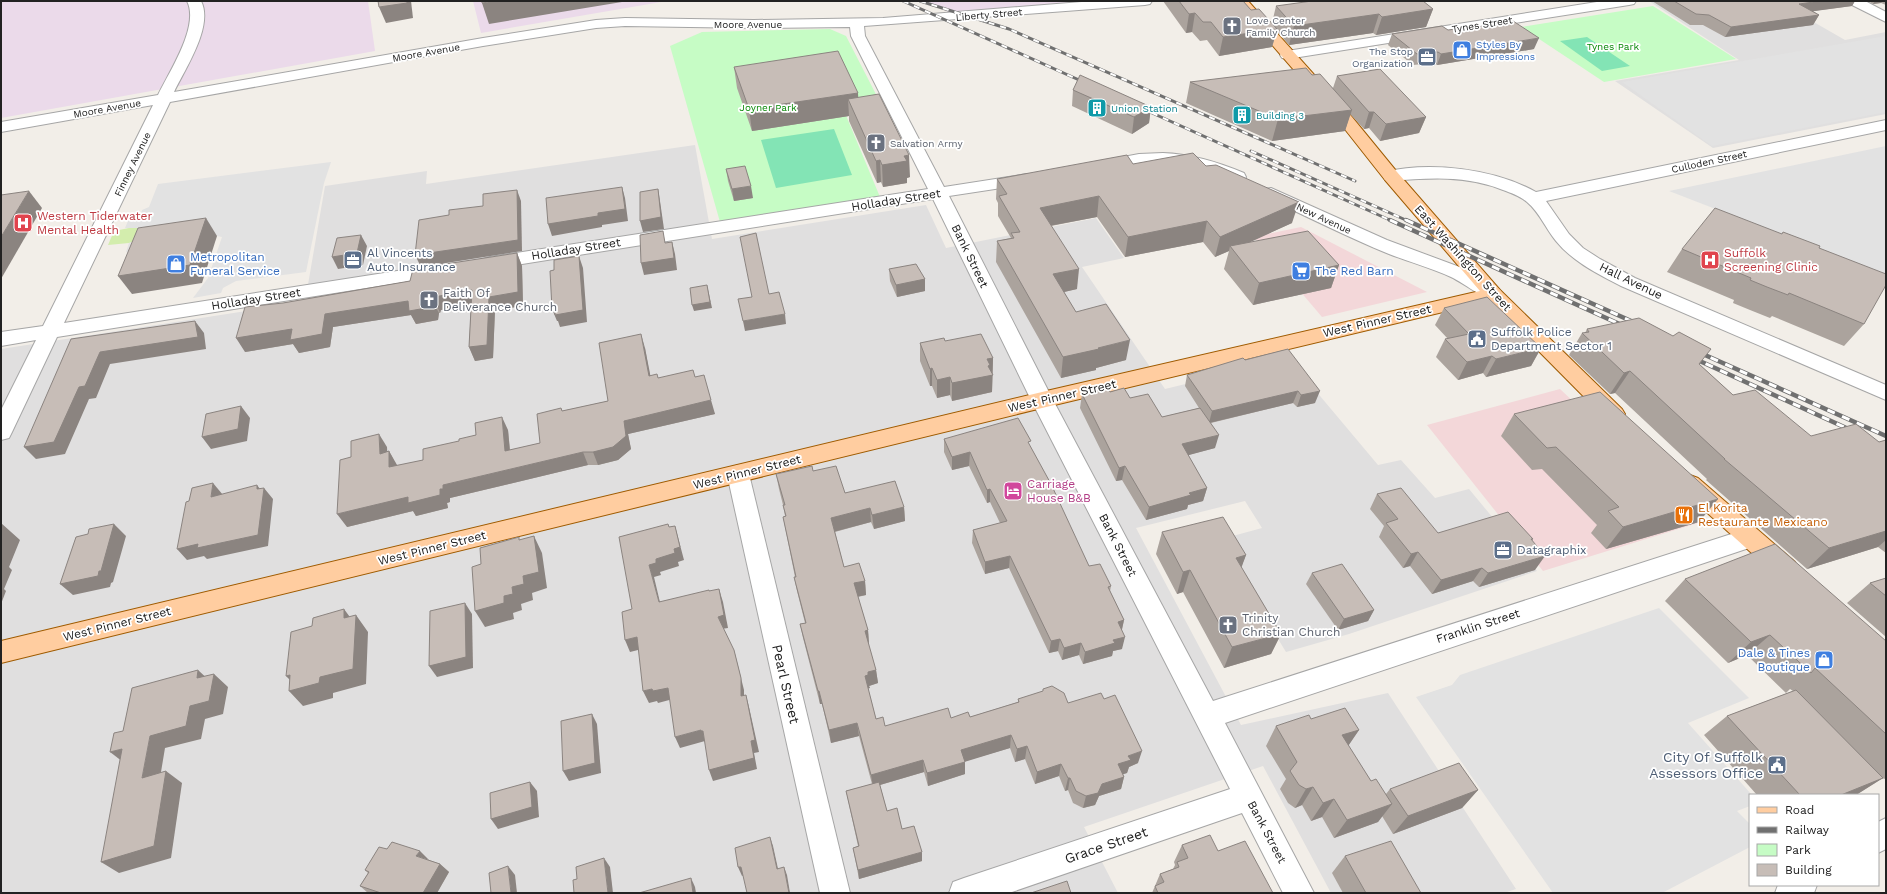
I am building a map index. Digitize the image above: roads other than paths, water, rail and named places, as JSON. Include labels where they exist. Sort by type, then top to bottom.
[{"type":"main road","name":"East Washington Street","points":[[1240,1],[1346,120],[1391,176],[1493,294],[1630,430]]},
{"type":"main road","name":"West Pinner Street","points":[[1,652],[1042,400],[1493,294]]},
{"type":"main road","points":[[1676,471],[1802,584]]},
{"type":"street","name":"Finney Avenue","points":[[1,432],[192,40],[196,26],[198,9],[194,1]]},
{"type":"street","name":"Liberty Street","points":[[856,22],[934,19],[1145,1]]},
{"type":"street","name":"Tynes Street","points":[[1287,55],[1578,5],[1629,1]]},
{"type":"street","points":[[1855,1],[1886,18]]},
{"type":"street","name":"Moore Avenue","points":[[1,127],[476,43],[596,24],[625,22],[746,24],[856,22]]},
{"type":"street","name":"Bank Street","points":[[856,22],[858,36],[1042,400],[1299,893]]},
{"type":"street","name":"Culloden Street","points":[[1533,198],[1886,125]]},
{"type":"street","name":"New Avenue","points":[[1088,169],[1151,158],[1169,158],[1206,164],[1358,233],[1462,274],[1478,282],[1493,294]]},
{"type":"street","name":"Hall Avenue","points":[[1391,176],[1453,172],[1501,182],[1533,198],[1541,206],[1564,239],[1584,257],[1605,270],[1628,282],[1886,393]]},
{"type":"street","name":"Holladay Street","points":[[1,339],[1042,177]]},
{"type":"street","name":"Pearl Street","points":[[738,474],[836,893]]},
{"type":"street","name":"Franklin Street","points":[[1207,716],[1750,538]]},
{"type":"street","name":"Grace Street","points":[[964,893],[1248,797]]},
{"type":"street","points":[[1790,893],[1800,886]]},
{"type":"railway","points":[[903,1],[1088,84]]},
{"type":"railway","points":[[920,1],[1009,29],[1355,181]]},
{"type":"railway","points":[[1141,108],[1392,221]]},
{"type":"railway","points":[[1251,151],[1408,221]]},
{"type":"railway","points":[[1390,220],[1626,327]]},
{"type":"railway","points":[[1406,220],[1640,325]]},
{"type":"railway","points":[[1696,351],[1886,436]]},
{"type":"railway","points":[[1691,357],[1855,432]]},
{"type":"place","name":"Love Center Family Church","points":[[1232,26]]},
{"type":"place","name":"Styles By Impressions","points":[[1462,50]]},
{"type":"place","name":"The Stop Organization","points":[[1427,57]]},
{"type":"place","name":"Union Station","points":[[1097,108]]},
{"type":"place","name":"Building 3","points":[[1242,115]]},
{"type":"place","name":"Salvation Army","points":[[876,143]]},
{"type":"place","name":"Western Tiderwater Mental Health","points":[[23,223]]},
{"type":"place","name":"Al Vincents Auto Insurance","points":[[353,260]]},
{"type":"place","name":"Suffolk Screening Clinic","points":[[1710,260]]},
{"type":"place","name":"Metropolitan Funeral Service","points":[[176,264]]},
{"type":"place","name":"The Red Barn","points":[[1301,271]]},
{"type":"place","name":"Faith Of Deliverance Church","points":[[429,300]]},
{"type":"place","name":"Suffolk Police Department Sector 1","points":[[1477,339]]},
{"type":"place","name":"Carriage House B&B","points":[[1013,491]]},
{"type":"place","name":"El Korita Restaurante Mexicano","points":[[1684,515]]},
{"type":"place","name":"Datagraphix","points":[[1503,550]]},
{"type":"place","name":"Trinity Christian Church","points":[[1228,625]]},
{"type":"place","name":"Dale & Tines Boutique","points":[[1824,660]]},
{"type":"place","name":"City Of Suffolk Assessors Office","points":[[1777,765]]},
{"type":"park label","name":"Tynes Park","points":[[1613,46]]},
{"type":"park label","name":"Joyner Park","points":[[768,107]]}]
